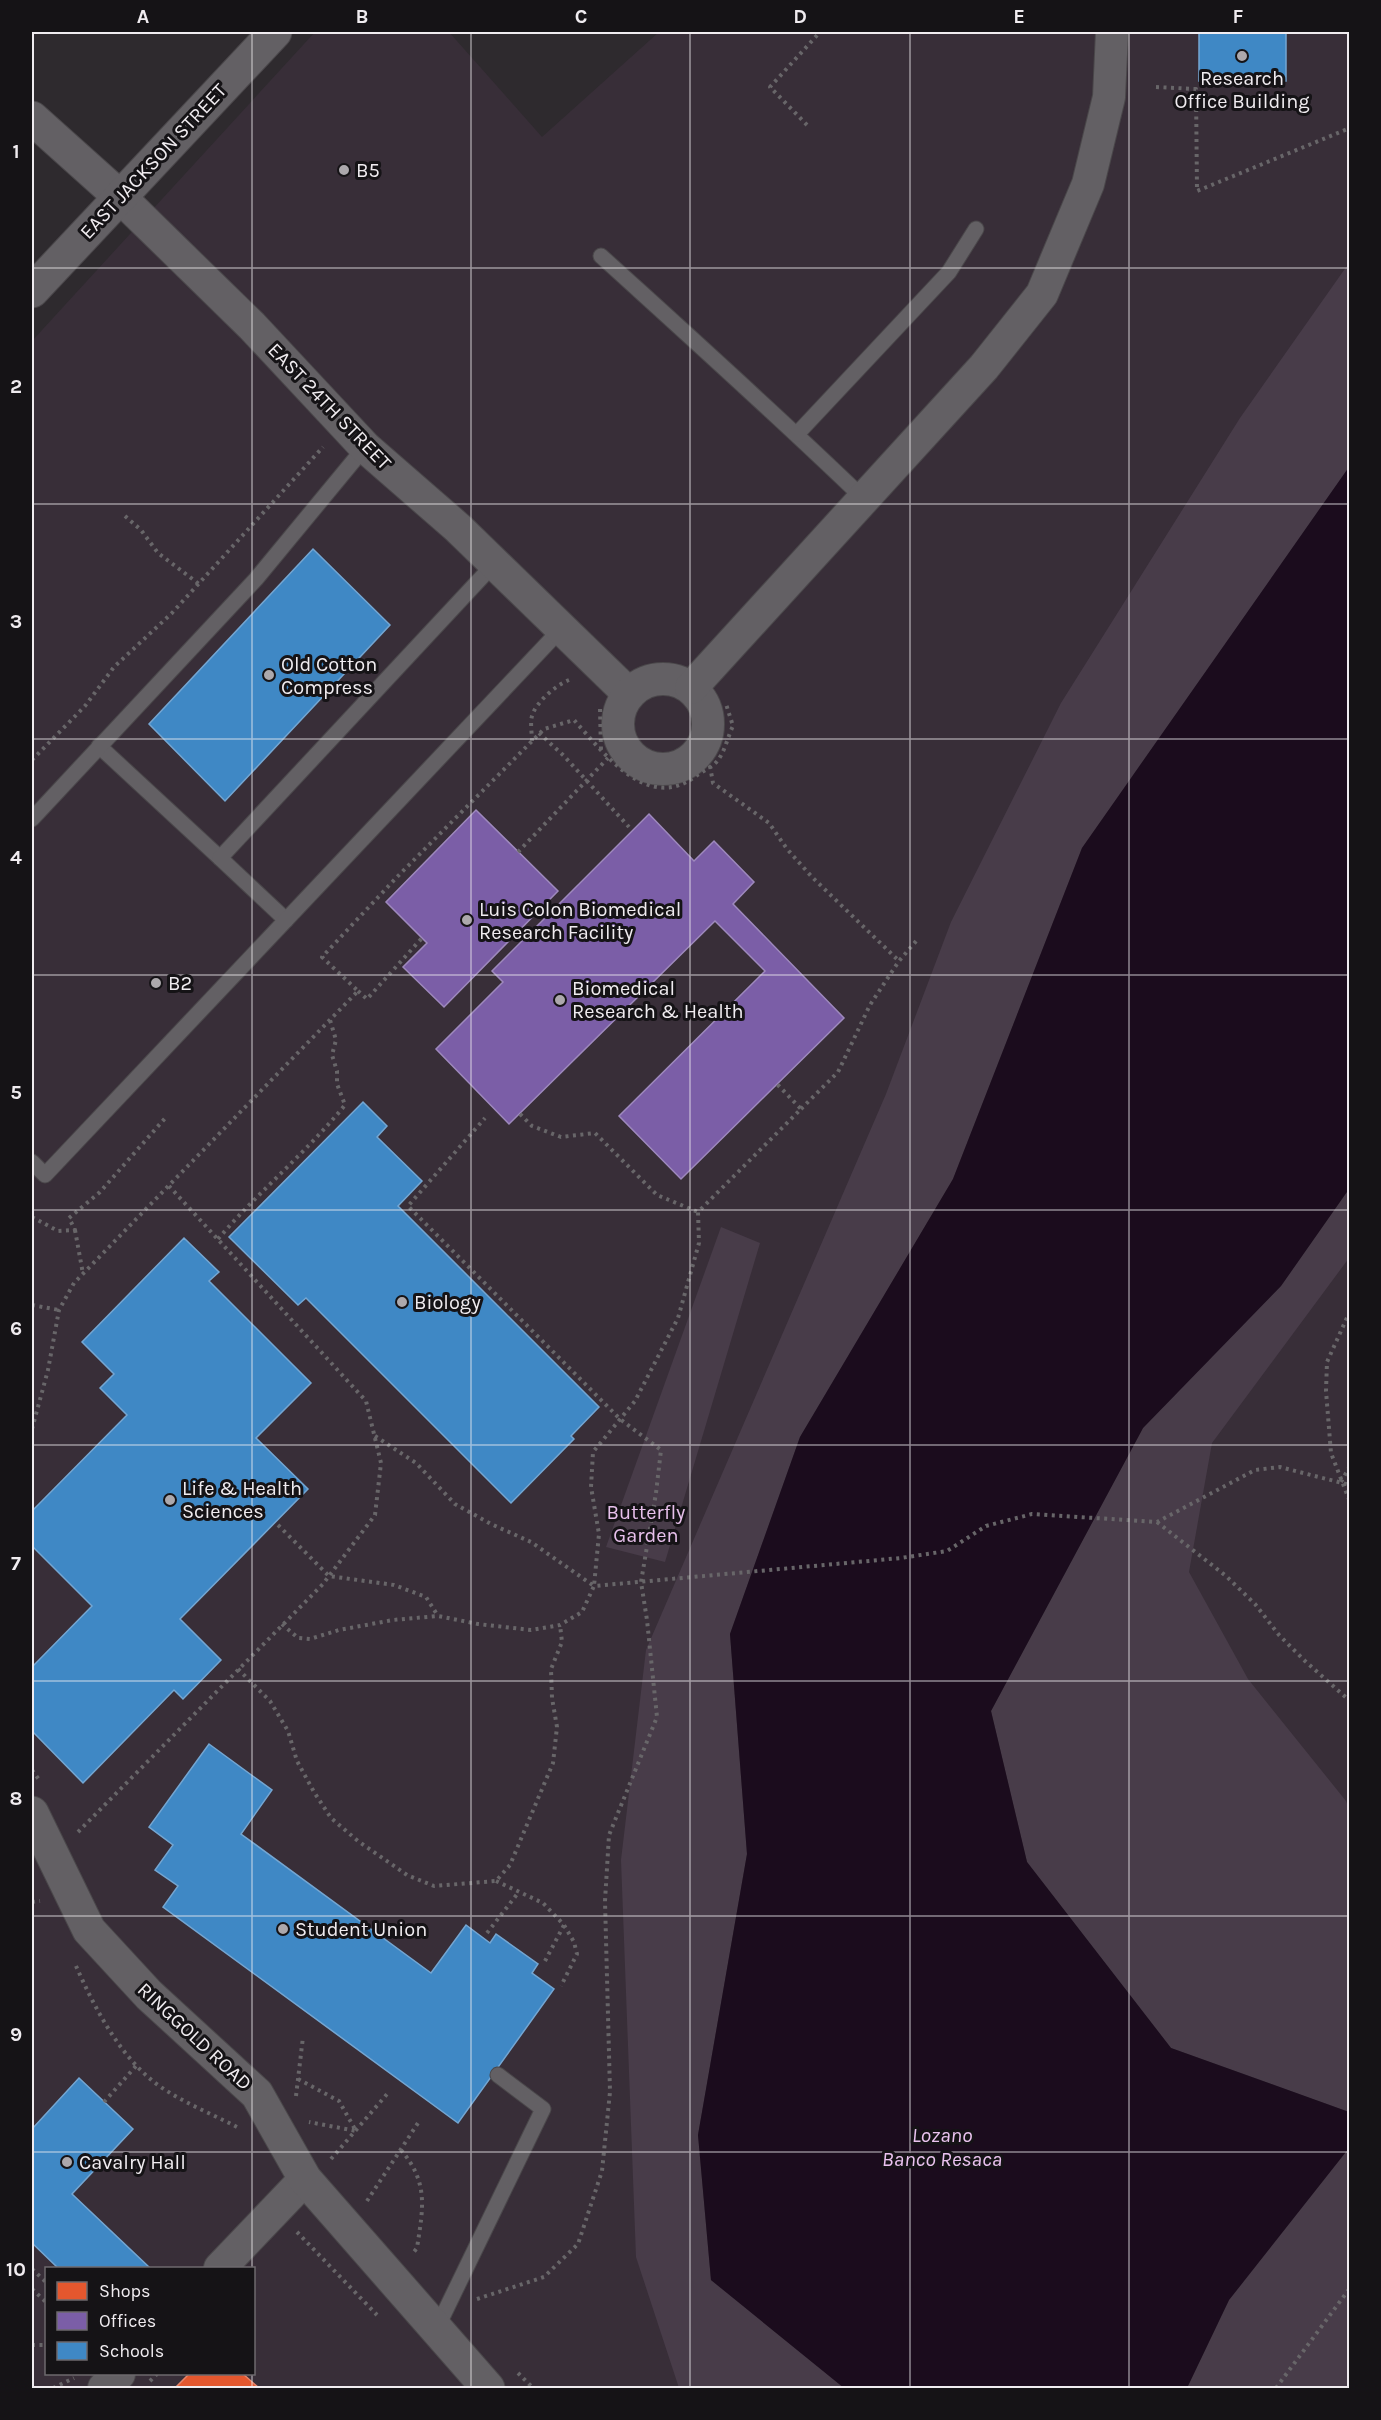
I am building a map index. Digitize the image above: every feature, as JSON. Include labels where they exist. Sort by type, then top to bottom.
[{"type":"street","name":"EAST JACKSON STREET","points":[[32,291],[275,32]]},
{"type":"street","points":[[691,688],[984,367],[1042,294],[1088,184],[1109,97],[1112,32]]},
{"type":"street","name":"EAST 24TH STREET","points":[[32,118],[119,196],[252,326],[365,447],[495,563],[562,628],[615,699]]},
{"type":"street","points":[[659,679],[670,679],[691,688],[701,699],[708,726],[705,740],[698,753],[687,762],[674,768],[660,769],[646,766],[634,758],[624,748],[619,734],[618,720],[621,706],[615,699],[659,679]]},
{"type":"street","name":"RINGGOLD ROAD","points":[[32,1813],[90,1930],[149,1995],[257,2094],[317,2170],[442,2319],[488,2388]]},
{"type":"street","points":[[221,2267],[317,2170]]},
{"type":"street","points":[[104,2388],[117,2375]]},
{"type":"lane","points":[[797,434],[950,272],[976,229]]},
{"type":"lane","points":[[601,256],[797,434],[863,498]]},
{"type":"lane","points":[[32,819],[256,579],[365,447]]},
{"type":"lane","points":[[220,858],[495,563]]},
{"type":"lane","points":[[32,1162],[45,1175],[562,628]]},
{"type":"lane","points":[[99,747],[286,920]]},
{"type":"lane","points":[[442,2319],[543,2109],[498,2075]]},
{"type":"path","points":[[807,125],[770,87],[820,32]]},
{"type":"path","points":[[1156,87],[1196,89],[1197,190],[1350,128]]},
{"type":"path","points":[[32,760],[85,706],[114,667],[172,613],[322,449]]},
{"type":"path","points":[[125,516],[141,530],[158,553],[199,584]]},
{"type":"path","points":[[532,741],[532,717],[542,701],[559,684],[578,676]]},
{"type":"path","points":[[602,751],[600,729],[615,699]]},
{"type":"path","points":[[422,938],[367,999],[322,957],[397,877],[544,729],[574,720],[608,758],[635,780],[657,788],[684,785],[718,760],[733,726],[726,704]]},
{"type":"path","points":[[540,733],[629,827]]},
{"type":"path","points":[[519,852],[608,758]]},
{"type":"path","points":[[710,766],[713,783],[769,823],[812,877],[899,961]]},
{"type":"path","points":[[282,1624],[298,1638],[310,1640],[339,1630],[393,1620],[438,1616],[478,1624],[531,1630],[560,1625],[582,1612],[594,1586],[599,1534],[591,1487],[593,1452],[635,1401],[678,1318],[699,1243],[698,1212],[838,1072],[870,1005],[899,961],[917,940]]},
{"type":"path","points":[[32,1429],[48,1370],[59,1310],[74,1283],[358,991]]},
{"type":"path","points":[[218,1239],[238,1216],[323,1132],[345,1105],[337,1084],[337,1071],[332,1055],[336,1040],[330,1020]]},
{"type":"path","points":[[777,1084],[801,1109]]},
{"type":"path","points":[[520,1114],[532,1126],[561,1137],[595,1133],[657,1195],[698,1212]]},
{"type":"path","points":[[83,1274],[75,1230],[69,1218],[100,1192],[167,1116]]},
{"type":"path","points":[[442,2319],[544,2277],[578,2244],[602,2171],[610,2092],[605,1901],[609,1835],[657,1717],[641,1582],[656,1493],[660,1450],[620,1419],[408,1206],[485,1118]]},
{"type":"path","points":[[74,1837],[329,1576],[375,1515],[381,1463],[366,1401],[169,1186]]},
{"type":"path","points":[[32,1217],[58,1231],[75,1230]]},
{"type":"path","points":[[32,1305],[59,1310]]},
{"type":"path","points":[[1350,1311],[1327,1362],[1326,1391],[1330,1453],[1350,1502]]},
{"type":"path","points":[[375,1436],[416,1462],[455,1504],[531,1542],[594,1586],[901,1558],[946,1551],[986,1526],[1032,1514],[1157,1522],[1255,1470],[1280,1467],[1350,1485]]},
{"type":"path","points":[[1341,1483],[1350,1466]]},
{"type":"path","points":[[1157,1522],[1226,1576],[1254,1604],[1279,1635],[1350,1701]]},
{"type":"path","points":[[278,1525],[329,1576],[394,1585],[405,1589],[426,1597],[438,1616]]},
{"type":"path","points":[[496,1881],[510,1865],[553,1763],[557,1727],[552,1698],[551,1669],[562,1642],[560,1625]]},
{"type":"path","points":[[238,1669],[270,1701],[288,1731],[297,1761],[314,1792],[332,1818],[357,1841],[407,1875],[434,1886],[496,1881],[543,1903],[564,1925],[574,1942],[577,1954],[561,1986]]},
{"type":"path","points":[[487,1933],[518,1893]]},
{"type":"path","points":[[545,1961],[564,1925]]},
{"type":"path","points":[[72,1956],[111,2031],[123,2051],[136,2066],[167,2091],[244,2131]]},
{"type":"path","points":[[296,2098],[303,2037]]},
{"type":"path","points":[[104,2102],[136,2066]]},
{"type":"path","points":[[298,2079],[339,2101],[356,2131]]},
{"type":"path","points":[[317,2170],[356,2131],[388,2093]]},
{"type":"path","points":[[364,2205],[420,2120]]},
{"type":"path","points":[[305,2121],[356,2131]]},
{"type":"path","points":[[400,2150],[414,2166],[421,2185],[422,2211],[417,2248],[411,2256]]},
{"type":"path","points":[[289,2238],[296,2231],[380,2318]]},
{"type":"path","points":[[32,2269],[45,2281]]},
{"type":"path","points":[[1276,2388],[1350,2288]]},
{"type":"path","points":[[32,2289],[45,2301]]},
{"type":"path","points":[[53,2388],[76,2375]]},
{"type":"shaded area","points":[[315,32],[449,32],[542,137],[659,32],[1349,32],[1349,2388],[32,2388],[32,341]]},
{"type":"green space","points":[[1349,263],[1349,467],[1082,848],[953,1179],[800,1437],[730,1634],[747,1854],[698,2135],[711,2280],[844,2388],[679,2388],[636,2257],[621,1860],[646,1650],[886,1094],[951,922],[1061,703],[1240,418]]},
{"type":"green space","points":[[1349,1189],[1349,1258],[1212,1443],[1189,1572],[1248,1679],[1346,1801],[1349,1809],[1349,2112],[1171,2048],[1027,1862],[991,1711],[1143,1428],[1281,1286]]},
{"type":"green space","name":"Butterfly Garden","points":[[721,1227],[760,1243],[665,1562],[606,1547]]},
{"type":"green space","points":[[1349,2148],[1349,2388],[1187,2388],[1229,2300]]},
{"type":"water","name":"Lozano Banco Resaca","points":[[1349,467],[1349,1189],[1281,1286],[1143,1428],[991,1711],[1027,1862],[1171,2048],[1349,2112],[1349,2148],[1229,2300],[1187,2388],[844,2388],[711,2280],[698,2135],[747,1854],[730,1634],[800,1437],[953,1179],[1082,848]]},
{"type":"building: Shops","points":[[188,2375],[244,2375],[259,2388],[175,2388]]},
{"type":"building: Offices","name":"Luis Colon Biomedical Research Facility","points":[[476,810],[558,891],[444,1007],[403,967],[427,943],[386,902]]},
{"type":"building: Offices","name":"Biomedical Research & Health","points":[[649,814],[694,861],[714,841],[754,882],[733,904],[844,1018],[681,1179],[619,1116],[765,971],[715,921],[509,1124],[436,1049],[503,982],[492,971]]},
{"type":"building: Schools","name":"Research Office Building","points":[[1199,32],[1286,32],[1286,81],[1199,81]]},
{"type":"building: Schools","name":"Old Cotton Compress","points":[[313,549],[390,625],[225,801],[149,724]]},
{"type":"building: Schools","name":"Biology","points":[[363,1102],[387,1126],[377,1137],[422,1181],[398,1206],[599,1407],[571,1436],[574,1439],[511,1503],[306,1298],[298,1305],[229,1237]]},
{"type":"building: Schools","name":"Life & Health Sciences","points":[[184,1238],[219,1272],[209,1281],[311,1383],[256,1438],[308,1489],[180,1619],[221,1660],[183,1699],[174,1690],[83,1783],[32,1731],[32,1667],[92,1606],[32,1546],[32,1511],[127,1415],[100,1388],[114,1374],[82,1342]]},
{"type":"building: Schools","name":"Student Union","points":[[209,1744],[272,1790],[241,1834],[431,1973],[466,1925],[490,1943],[496,1934],[538,1964],[532,1973],[554,1989],[458,2123],[163,1907],[178,1886],[155,1870],[173,1845],[149,1827]]},
{"type":"building: Schools","name":"Cavalry Hall","points":[[79,2078],[133,2129],[72,2194],[149,2267],[57,2267],[32,2243],[32,2129]]},
{"type":"place","name":"Research Office Building","points":[[1242,56]]},
{"type":"place","name":"B5","points":[[344,170]]},
{"type":"place","name":"Old Cotton Compress","points":[[269,675]]},
{"type":"place","name":"Luis Colon Biomedical Research Facility","points":[[467,920]]},
{"type":"place","name":"B2","points":[[156,983]]},
{"type":"place","name":"Biomedical Research & Health","points":[[560,1000]]},
{"type":"place","name":"Biology","points":[[402,1302]]},
{"type":"place","name":"Life & Health Sciences","points":[[170,1500]]},
{"type":"place","name":"Student Union","points":[[283,1929]]},
{"type":"place","name":"Cavalry Hall","points":[[67,2162]]}]
